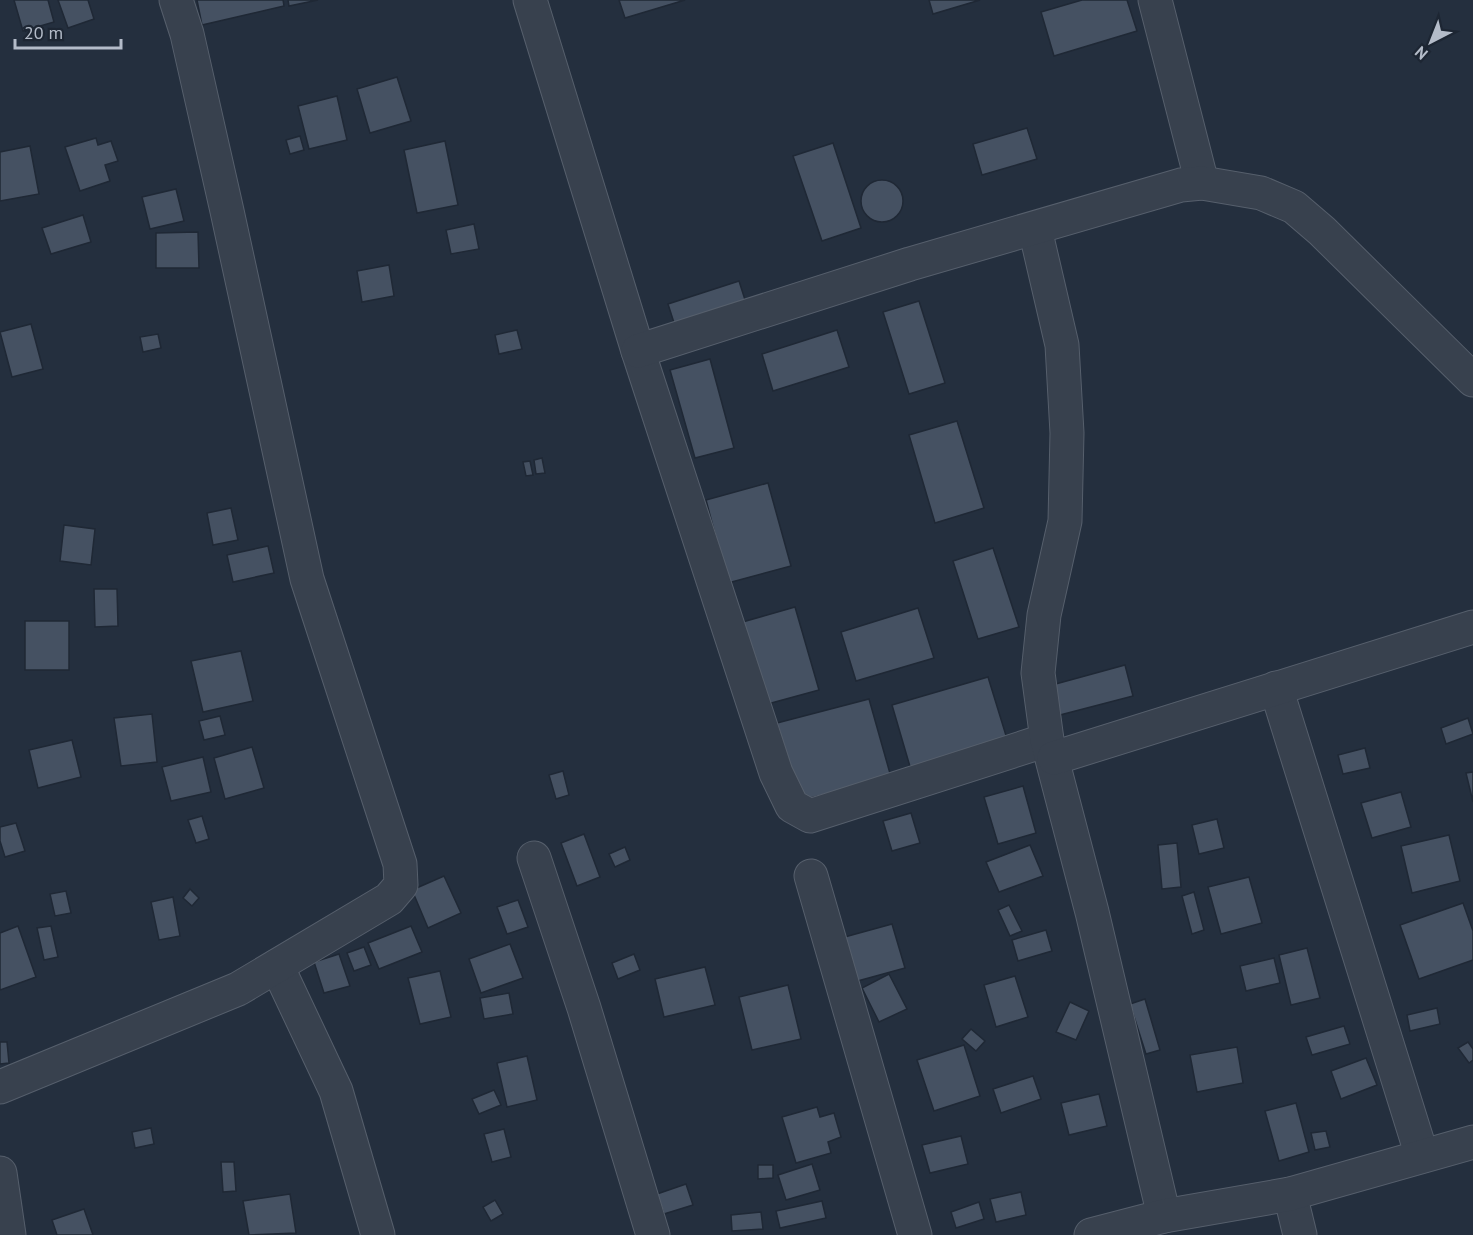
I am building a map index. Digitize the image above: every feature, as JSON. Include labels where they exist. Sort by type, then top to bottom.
[{"type":"street","points":[[0,1087],[238,989],[389,899],[401,885],[400,864],[308,579],[228,211],[187,34],[176,0]]},
{"type":"street","points":[[530,0],[638,351],[776,773],[792,806],[810,816],[1276,688],[1473,627]]},
{"type":"street","points":[[1155,0],[1202,183]]},
{"type":"street","points":[[638,351],[910,264],[1181,185],[1202,183],[1261,193],[1294,207],[1322,231],[1473,380]]},
{"type":"street","points":[[1035,229],[1062,345],[1066,433],[1065,521],[1039,644],[1038,673],[1051,749],[1164,1216]]},
{"type":"street","points":[[1276,688],[1422,1156]]},
{"type":"street","points":[[534,858],[584,1008],[653,1235]]},
{"type":"street","points":[[811,876],[915,1235]]},
{"type":"street","points":[[278,966],[336,1091],[378,1235]]},
{"type":"street","points":[[1091,1235],[1164,1216],[1290,1194],[1473,1142]]},
{"type":"street","points":[[0,1173],[9,1235]]},
{"type":"street","points":[[1290,1194],[1300,1235]]},
{"type":"building","points":[[14,0],[48,0],[54,22],[23,31]]},
{"type":"building","points":[[58,0],[88,0],[94,19],[68,28]]},
{"type":"building","points":[[197,0],[283,0],[284,6],[202,25]]},
{"type":"building","points":[[288,0],[318,0],[289,6]]},
{"type":"building","points":[[619,0],[685,0],[625,18]]},
{"type":"building","points":[[929,0],[980,0],[933,14]]},
{"type":"building","points":[[1082,0],[1127,0],[1137,31],[1054,56],[1041,12]]},
{"type":"building","points":[[397,77],[411,121],[370,133],[357,89]]},
{"type":"building","points":[[337,96],[347,140],[309,149],[298,106]]},
{"type":"building","points":[[1027,128],[1037,159],[982,175],[973,144]]},
{"type":"building","points":[[300,136],[304,150],[290,154],[286,140]]},
{"type":"building","points":[[96,138],[98,145],[111,141],[118,161],[105,165],[110,181],[80,191],[65,147]]},
{"type":"building","points":[[445,141],[458,205],[417,213],[404,150]]},
{"type":"building","points":[[833,143],[861,228],[822,241],[793,156]]},
{"type":"building","points":[[30,146],[39,194],[0,201],[0,152]]},
{"type":"building","points":[[882,180],[890,181],[897,186],[902,193],[902,209],[897,216],[890,221],[882,222],[874,221],[867,216],[862,209],[861,201],[862,193],[867,186],[874,181]]},
{"type":"building","points":[[176,189],[184,221],[150,229],[142,197]]},
{"type":"building","points":[[83,215],[91,242],[51,254],[42,228]]},
{"type":"building","points":[[474,224],[479,249],[451,254],[446,230]]},
{"type":"building","points":[[198,232],[199,268],[156,268],[156,233]]},
{"type":"building","points":[[389,265],[394,296],[362,302],[357,271]]},
{"type":"building","points":[[739,281],[747,306],[676,329],[668,304]]},
{"type":"building","points":[[919,301],[945,383],[909,394],[883,312]]},
{"type":"building","points":[[31,324],[43,369],[12,377],[0,332]]},
{"type":"building","points":[[517,330],[522,349],[499,354],[495,335]]},
{"type":"building","points":[[837,330],[849,367],[773,391],[762,354]]},
{"type":"building","points":[[158,334],[161,348],[143,352],[140,337]]},
{"type":"building","points":[[710,359],[734,448],[695,458],[670,370]]},
{"type":"building","points":[[957,421],[984,508],[935,523],[909,435]]},
{"type":"building","points":[[542,458],[545,473],[536,474],[534,460]]},
{"type":"building","points":[[530,461],[533,475],[526,476],[523,462]]},
{"type":"building","points":[[768,483],[791,566],[728,583],[706,500]]},
{"type":"building","points":[[231,508],[238,540],[213,545],[207,513]]},
{"type":"building","points":[[64,525],[95,529],[91,565],[60,561]]},
{"type":"building","points":[[268,546],[274,573],[233,582],[227,555]]},
{"type":"building","points":[[993,548],[1019,627],[978,639],[953,561]]},
{"type":"building","points":[[94,589],[117,589],[118,626],[95,627]]},
{"type":"building","points":[[795,607],[819,690],[764,705],[739,623]]},
{"type":"building","points":[[918,608],[934,658],[856,681],[841,632]]},
{"type":"building","points":[[25,621],[69,621],[69,670],[25,670]]},
{"type":"building","points":[[241,651],[253,701],[203,712],[191,661]]},
{"type":"building","points":[[1125,665],[1133,696],[1060,715],[1052,685]]},
{"type":"building","points":[[988,677],[1008,742],[911,770],[892,705]]},
{"type":"building","points":[[869,699],[891,777],[799,801],[777,723]]},
{"type":"building","points":[[152,714],[157,762],[121,766],[114,718]]},
{"type":"building","points":[[220,716],[225,735],[204,740],[199,721]]},
{"type":"building","points":[[1468,718],[1473,734],[1446,744],[1441,728]]},
{"type":"building","points":[[72,740],[81,777],[38,788],[29,750]]},
{"type":"building","points":[[252,747],[264,788],[225,799],[214,758]]},
{"type":"building","points":[[1365,748],[1370,768],[1343,774],[1338,755]]},
{"type":"building","points":[[203,757],[211,792],[171,801],[162,767]]},
{"type":"building","points":[[563,771],[569,795],[556,799],[549,775]]},
{"type":"building","points":[[1473,772],[1473,802],[1466,773]]},
{"type":"building","points":[[1023,786],[1036,833],[998,844],[984,797]]},
{"type":"building","points":[[1401,792],[1411,827],[1372,838],[1361,803]]},
{"type":"building","points":[[911,813],[920,843],[892,851],[883,821]]},
{"type":"building","points":[[202,816],[209,839],[196,843],[188,820]]},
{"type":"building","points":[[1217,819],[1224,848],[1199,854],[1192,825]]},
{"type":"building","points":[[16,823],[25,851],[5,857],[0,841],[0,827]]},
{"type":"building","points":[[584,834],[600,877],[577,886],[561,843]]},
{"type":"building","points":[[1449,835],[1460,881],[1412,893],[1401,846]]},
{"type":"building","points":[[1177,843],[1181,887],[1162,889],[1158,845]]},
{"type":"building","points":[[1030,845],[1043,876],[999,892],[986,862]]},
{"type":"building","points":[[625,847],[630,860],[615,867],[609,854]]},
{"type":"building","points":[[444,876],[461,913],[428,928],[412,890]]},
{"type":"building","points":[[1249,877],[1262,923],[1221,934],[1208,887]]},
{"type":"building","points":[[190,889],[199,898],[192,906],[183,898]]},
{"type":"building","points":[[66,891],[71,913],[55,916],[50,894]]},
{"type":"building","points":[[1194,892],[1204,930],[1192,934],[1182,896]]},
{"type":"building","points":[[173,897],[180,936],[159,940],[151,902]]},
{"type":"building","points":[[518,900],[528,927],[507,934],[497,907]]},
{"type":"building","points":[[1463,903],[1473,931],[1473,960],[1419,979],[1400,925]]},
{"type":"building","points":[[1009,905],[1022,931],[1010,936],[998,910]]},
{"type":"building","points":[[892,924],[905,968],[854,982],[841,938]]},
{"type":"building","points":[[18,926],[36,977],[0,990],[0,933]]},
{"type":"building","points":[[51,926],[58,957],[44,960],[37,928]]},
{"type":"building","points":[[411,926],[422,952],[379,969],[368,943]]},
{"type":"building","points":[[1046,930],[1052,951],[1018,961],[1012,940]]},
{"type":"building","points":[[510,944],[523,978],[481,993],[469,959]]},
{"type":"building","points":[[364,947],[371,965],[354,971],[347,953]]},
{"type":"building","points":[[1307,948],[1320,998],[1291,1005],[1279,955]]},
{"type":"building","points":[[339,954],[350,986],[324,993],[314,962]]},
{"type":"building","points":[[634,954],[640,970],[618,979],[612,963]]},
{"type":"building","points":[[1274,958],[1280,983],[1246,991],[1240,966]]},
{"type":"building","points":[[705,967],[715,1005],[664,1017],[655,979]]},
{"type":"building","points":[[440,971],[451,1017],[420,1024],[408,978]]},
{"type":"building","points":[[889,974],[907,1009],[879,1022],[862,988]]},
{"type":"building","points":[[1015,976],[1028,1017],[996,1027],[984,985]]},
{"type":"building","points":[[788,985],[801,1039],[752,1050],[739,997]]},
{"type":"building","points":[[509,993],[513,1014],[484,1019],[480,998]]},
{"type":"building","points":[[1145,999],[1160,1050],[1146,1054],[1130,1004]]},
{"type":"building","points":[[1070,1002],[1089,1011],[1076,1040],[1056,1032]]},
{"type":"building","points":[[1437,1008],[1440,1024],[1410,1031],[1407,1015]]},
{"type":"building","points":[[1344,1026],[1350,1044],[1312,1055],[1306,1037]]},
{"type":"building","points":[[971,1029],[985,1041],[976,1051],[962,1039]]},
{"type":"building","points":[[0,1042],[7,1042],[9,1063],[0,1064]]},
{"type":"building","points":[[1468,1042],[1473,1049],[1473,1060],[1469,1063],[1458,1048]]},
{"type":"building","points":[[964,1045],[980,1096],[934,1111],[917,1060]]},
{"type":"building","points":[[1237,1047],[1243,1083],[1197,1092],[1190,1055]]},
{"type":"building","points":[[527,1056],[537,1100],[507,1107],[497,1063]]},
{"type":"building","points":[[1366,1058],[1377,1085],[1341,1099],[1331,1071]]},
{"type":"building","points":[[1033,1076],[1041,1099],[1001,1113],[993,1089]]},
{"type":"building","points":[[494,1090],[501,1105],[479,1114],[472,1099]]},
{"type":"building","points":[[1099,1094],[1107,1126],[1069,1135],[1061,1103]]},
{"type":"building","points":[[1296,1103],[1309,1152],[1279,1161],[1265,1111]]},
{"type":"building","points":[[817,1107],[820,1117],[834,1113],[841,1137],[828,1142],[831,1153],[796,1163],[782,1117]]},
{"type":"building","points":[[151,1128],[154,1144],[135,1148],[132,1132]]},
{"type":"building","points":[[504,1129],[511,1157],[492,1162],[484,1134]]},
{"type":"building","points":[[1326,1131],[1330,1147],[1315,1150],[1311,1133]]},
{"type":"building","points":[[961,1136],[968,1164],[930,1173],[922,1145]]},
{"type":"building","points":[[221,1162],[234,1162],[236,1191],[223,1192]]},
{"type":"building","points":[[812,1164],[820,1190],[786,1200],[778,1175]]},
{"type":"building","points":[[758,1165],[773,1165],[773,1178],[758,1179]]},
{"type":"building","points":[[686,1184],[693,1205],[664,1214],[657,1194]]},
{"type":"building","points":[[1021,1192],[1026,1215],[996,1222],[990,1199]]},
{"type":"building","points":[[290,1194],[296,1233],[249,1235],[243,1201]]},
{"type":"building","points":[[495,1200],[503,1214],[491,1221],[483,1207]]},
{"type":"building","points":[[822,1201],[826,1218],[780,1228],[776,1211]]},
{"type":"building","points":[[979,1202],[984,1219],[956,1228],[951,1212]]},
{"type":"building","points":[[84,1209],[93,1235],[57,1235],[52,1220]]},
{"type":"building","points":[[761,1212],[763,1229],[732,1231],[731,1215]]}]
